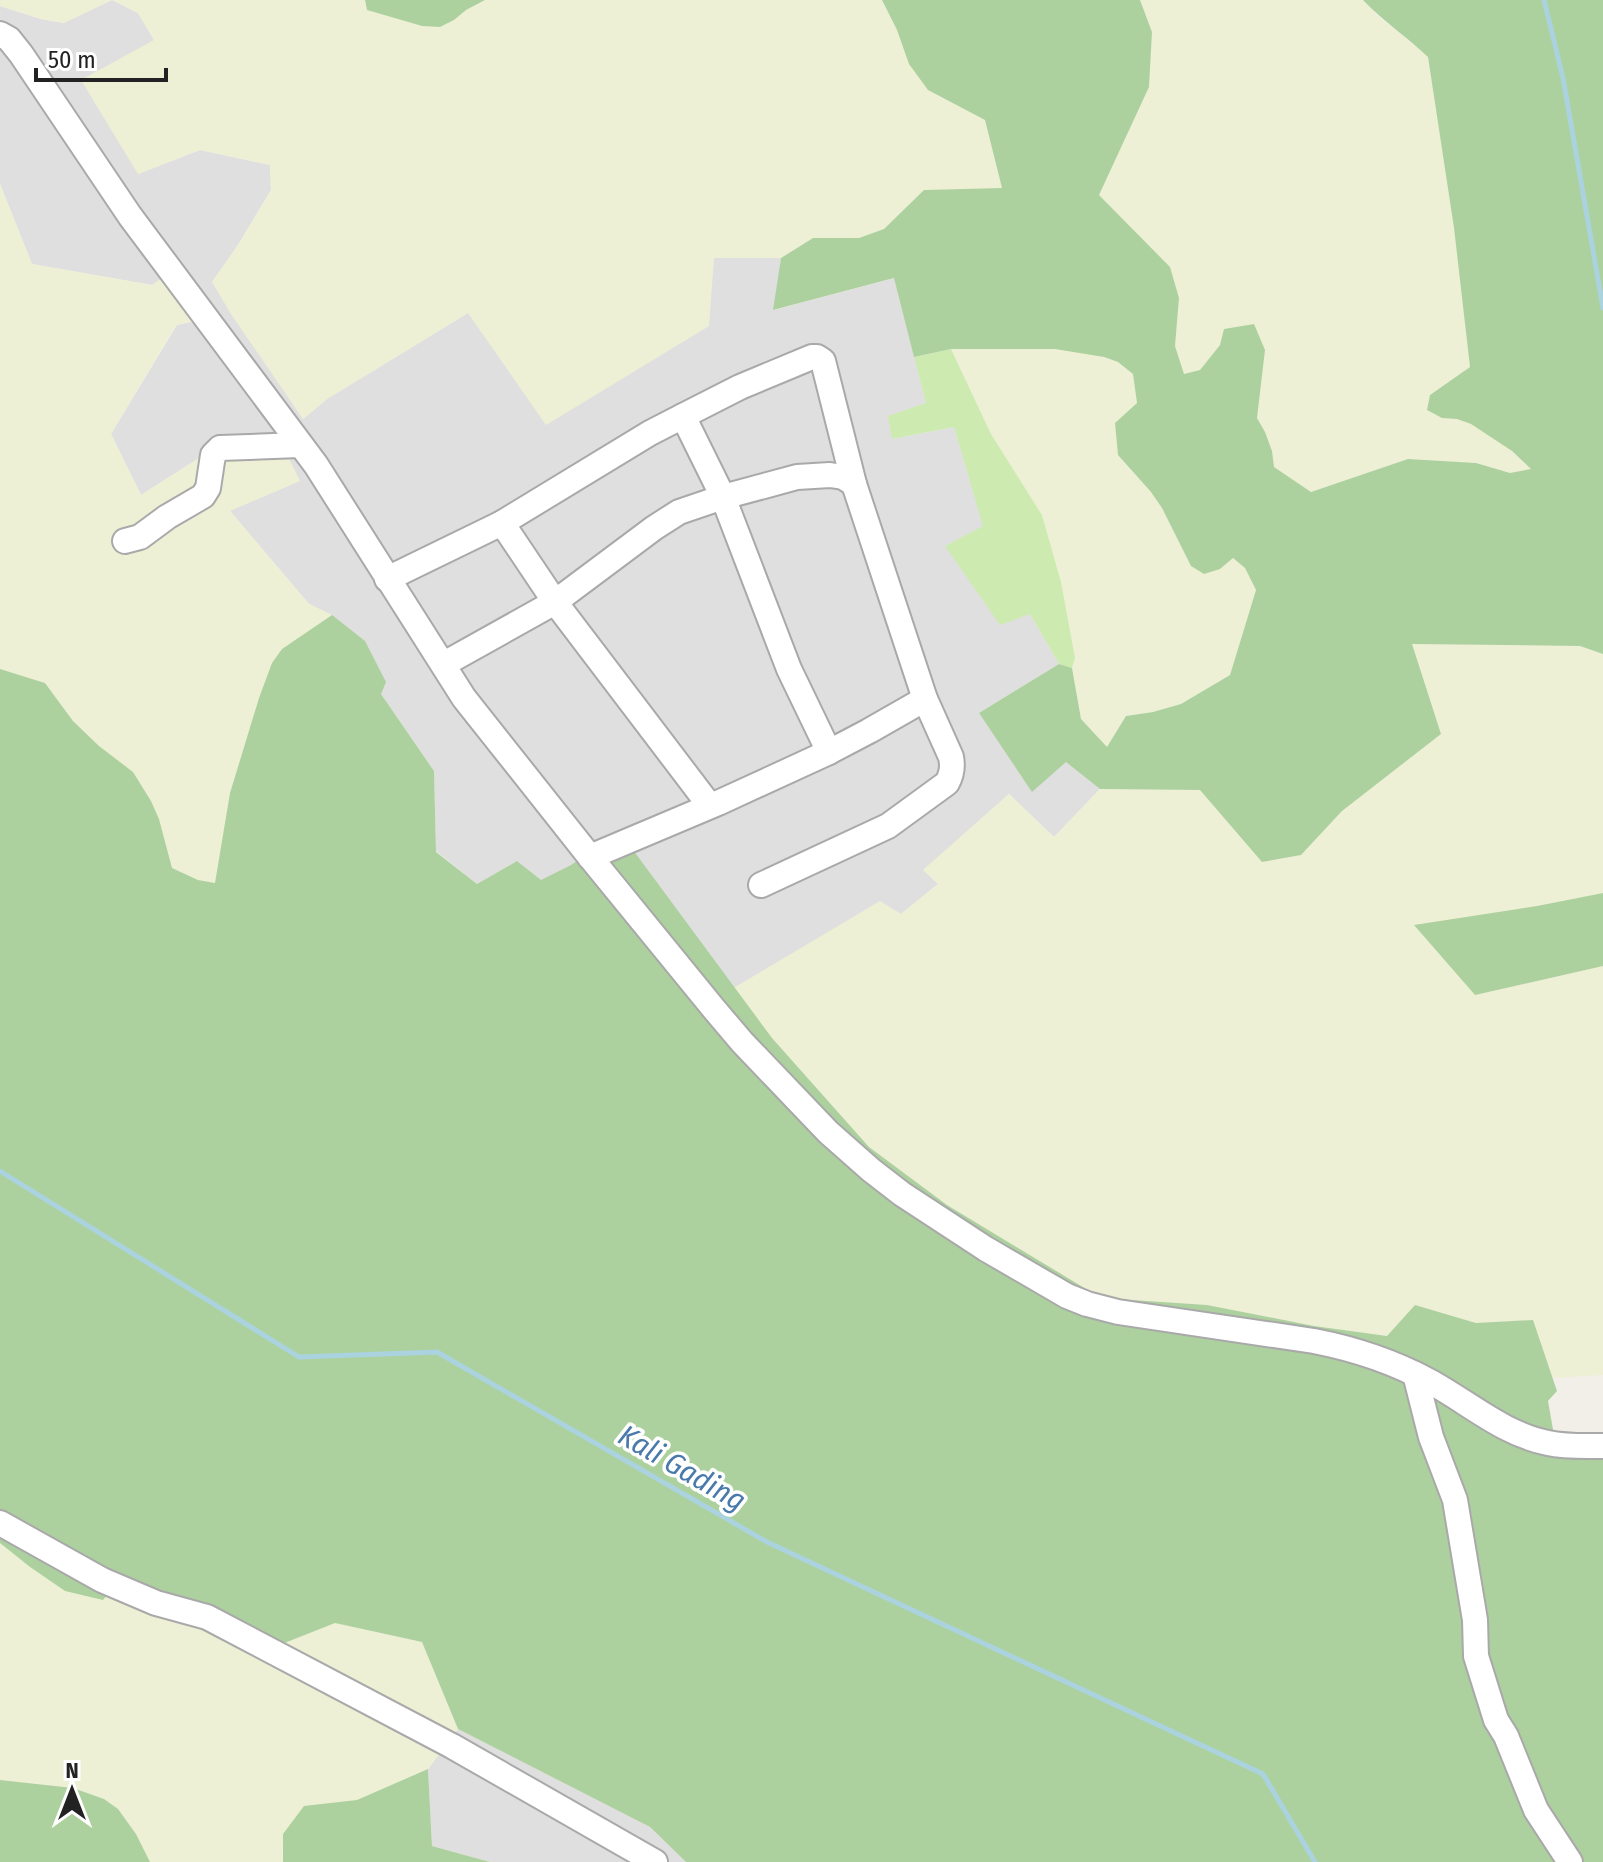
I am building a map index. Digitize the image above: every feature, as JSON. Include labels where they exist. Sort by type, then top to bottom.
[{"type":"street","points":[[0,34],[9,39],[21,54],[130,216],[340,501],[464,698],[742,1042],[828,1132],[871,1170],[975,1242],[1042,1283],[1087,1304],[1118,1312],[1346,1347],[1415,1374],[1525,1436],[1551,1444],[1603,1446]]},
{"type":"street","points":[[387,579],[502,523],[650,433],[740,387],[812,357],[823,361],[854,484],[925,699],[951,757],[951,775],[947,783],[888,826],[761,885]]},
{"type":"street","points":[[683,416],[723,497],[789,669],[829,752]]},
{"type":"street","points":[[125,541],[140,537],[203,496],[208,488],[213,455],[220,448],[300,445]]},
{"type":"street","points":[[444,664],[555,602],[679,512],[797,477],[843,477],[854,484]]},
{"type":"street","points":[[502,523],[555,602],[710,806]]},
{"type":"street","points":[[590,857],[829,752],[925,699]]},
{"type":"street","points":[[1415,1374],[1431,1437],[1455,1500],[1475,1620],[1476,1656],[1496,1720],[1506,1736],[1536,1810],[1570,1862]]},
{"type":"street","points":[[0,1523],[102,1580],[156,1603],[207,1617],[452,1746],[652,1861]]},
{"type":"shaded area","points":[[112,0],[138,13],[154,40],[138,174],[200,150],[270,165],[271,190],[212,282],[303,419],[327,399],[468,313],[714,258],[781,258],[774,310],[895,278],[926,403],[892,439],[954,427],[984,527],[945,546],[1030,614],[1059,664],[979,713],[1032,791],[1066,761],[1100,789],[1054,837],[1009,794],[924,870],[938,884],[901,914],[880,902],[734,988],[619,832],[571,865],[541,881],[517,861],[477,884],[436,851],[434,771],[332,615],[309,604],[230,511],[210,451],[141,495],[111,434],[177,325],[202,320],[152,285],[32,264],[0,184],[0,6],[63,23]]},
{"type":"shaded area","points":[[458,1729],[650,1827],[686,1862],[490,1862],[432,1846],[428,1769]]},
{"type":"green space","points":[[0,0],[112,0],[64,23],[0,6]]},
{"type":"green space","points":[[113,0],[365,0],[367,10],[422,26],[440,27],[485,0],[882,0],[928,90],[985,120],[1002,189],[924,190],[884,229],[859,238],[813,238],[781,258],[714,258],[709,326],[546,425],[468,313],[327,399],[303,419],[212,282],[271,190],[270,165],[200,150],[138,174],[81,80],[154,40],[138,13]]},
{"type":"green space","points":[[365,0],[485,0],[440,27],[422,26],[367,10]]},
{"type":"green space","points":[[882,0],[1140,0],[1152,32],[1149,87],[1099,195],[1170,267],[1179,298],[1175,346],[1184,374],[1200,370],[1220,345],[1224,329],[1254,324],[1265,350],[1257,418],[1272,451],[1274,467],[1311,492],[1408,459],[1476,463],[1510,473],[1531,469],[1512,451],[1471,424],[1442,418],[1427,410],[1430,395],[1470,367],[1454,228],[1428,57],[1363,0],[1603,0],[1603,654],[1580,646],[1412,644],[1441,734],[1342,811],[1301,855],[1262,862],[1200,790],[1100,789],[1066,762],[1032,792],[979,713],[1059,664],[1072,668],[1081,719],[1107,747],[1126,716],[1181,704],[1230,675],[1256,590],[1245,568],[1233,558],[1220,569],[1204,574],[1191,566],[1162,508],[1118,455],[1115,423],[1137,403],[1133,374],[1118,362],[1055,349],[951,349],[914,357],[894,278],[773,310],[781,258],[813,238],[859,238],[884,229],[924,190],[1002,188],[985,120],[928,90],[909,64]]},
{"type":"green space","points":[[1140,0],[1363,0],[1379,17],[1428,56],[1454,228],[1470,367],[1430,395],[1442,418],[1471,424],[1500,441],[1531,469],[1510,473],[1476,463],[1408,459],[1311,492],[1274,467],[1272,451],[1257,418],[1265,350],[1220,345],[1200,370],[1184,374],[1175,346],[1179,298],[1099,195],[1149,87],[1152,33]]},
{"type":"green space","points":[[0,184],[32,264],[152,285],[166,275],[203,319],[176,325],[111,434],[141,495],[210,451],[279,438],[300,481],[230,511],[309,604],[332,615],[282,649],[259,698],[230,793],[216,883],[198,880],[172,868],[159,819],[99,746],[73,721],[45,683],[0,669]]},
{"type":"green space","points":[[951,349],[1055,349],[1087,353],[1118,362],[1133,374],[1137,403],[1118,455],[1162,508],[1191,566],[1220,569],[1232,558],[1245,568],[1256,591],[1230,675],[1181,704],[1126,716],[1107,748],[1081,719],[1072,668],[1075,658],[1061,582],[1042,515],[991,434]]},
{"type":"green space","points":[[951,349],[991,434],[1042,515],[1061,582],[1075,658],[1072,668],[1059,664],[1030,614],[1000,625],[945,546],[983,526],[954,427],[892,439],[888,416],[926,403],[914,357]]},
{"type":"green space","points":[[332,615],[365,641],[386,682],[381,694],[434,771],[436,852],[477,884],[517,861],[541,880],[571,865],[619,831],[772,1038],[869,1147],[947,1205],[1101,1298],[1207,1305],[1314,1326],[1387,1336],[1415,1305],[1476,1323],[1533,1320],[1557,1391],[1548,1401],[1557,1452],[1603,1454],[1603,1862],[686,1862],[650,1827],[458,1729],[422,1642],[335,1623],[277,1646],[187,1600],[121,1578],[103,1600],[65,1591],[0,1543],[0,669],[45,683],[73,721],[133,772],[159,819],[172,868],[198,880],[215,883],[230,793],[272,663],[282,649]]},
{"type":"green space","points":[[1411,644],[1580,646],[1603,654],[1603,893],[1537,906],[1475,995],[1603,966],[1603,1375],[1553,1378],[1532,1320],[1476,1323],[1415,1305],[1387,1336],[1314,1326],[1207,1305],[1101,1298],[947,1205],[869,1147],[772,1038],[734,988],[880,901],[901,914],[938,884],[923,870],[1009,794],[1054,837],[1100,789],[1200,790],[1262,862],[1301,855],[1342,811],[1441,734]]},
{"type":"green space","points":[[1603,893],[1603,966],[1475,995],[1414,925],[1537,906]]},
{"type":"green space","points":[[0,1543],[65,1591],[121,1577],[187,1600],[277,1646],[335,1623],[422,1642],[458,1729],[428,1769],[357,1800],[304,1807],[282,1852],[283,1862],[150,1862],[136,1834],[118,1809],[104,1799],[73,1788],[0,1780]]},
{"type":"green space","points":[[428,1769],[432,1846],[490,1862],[283,1862],[283,1834],[304,1806],[357,1800]]},
{"type":"green space","points":[[0,1780],[73,1788],[104,1799],[118,1809],[136,1834],[150,1862],[0,1862]]},
{"type":"waterway","points":[[1544,0],[1563,78],[1603,308]]},
{"type":"waterway","name":"Kali Gading","points":[[0,1171],[299,1357],[437,1352],[767,1542],[1263,1774],[1315,1862]]}]
